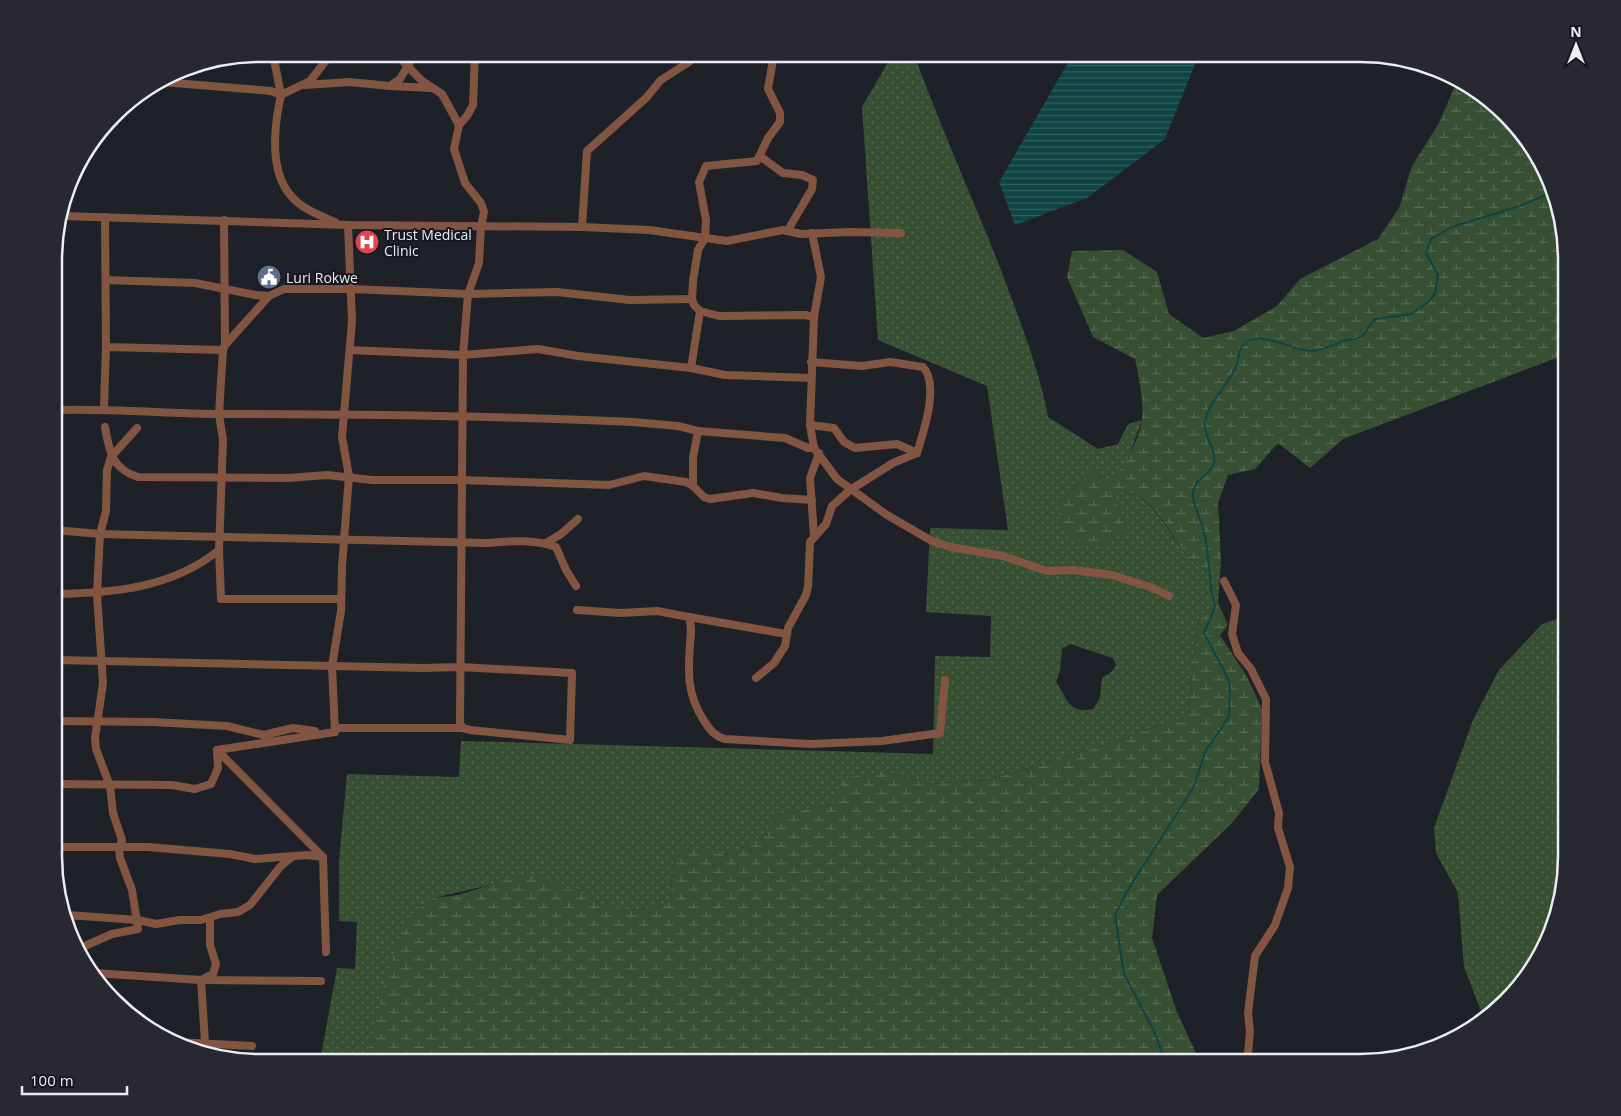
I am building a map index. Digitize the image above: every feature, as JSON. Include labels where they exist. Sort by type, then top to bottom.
[{"type":"street","points":[[275,62],[281,95],[276,120],[278,172],[295,201],[339,224]]},
{"type":"street","points":[[173,83],[271,91],[281,95],[310,81],[325,62]]},
{"type":"street","points":[[403,62],[446,99],[459,125]]},
{"type":"street","points":[[390,86],[400,79],[411,62]]},
{"type":"street","points":[[462,728],[459,715],[463,356],[468,294],[479,263],[480,226],[484,212],[481,203],[465,183],[454,149],[459,125],[468,116],[473,105],[475,62]]},
{"type":"street","points":[[582,227],[587,151],[646,98],[661,80],[689,62]]},
{"type":"street","points":[[773,62],[768,89],[780,113],[780,122],[768,138],[760,157],[750,163],[718,164],[706,166],[703,169],[699,182],[706,220],[705,238],[698,250],[692,299],[694,305],[700,311],[719,316],[814,317]]},
{"type":"street","points":[[303,85],[349,82],[432,88]]},
{"type":"street","points":[[760,157],[783,173],[802,175],[813,180],[812,189],[788,230]]},
{"type":"street","points":[[67,216],[348,225],[582,227],[649,230],[727,241],[788,230],[801,234],[901,233]]},
{"type":"street","points":[[104,408],[106,347],[105,217]]},
{"type":"street","points":[[224,220],[224,348],[219,414],[223,440],[219,550],[221,600],[340,600]]},
{"type":"street","points":[[335,730],[332,666],[341,611],[340,600],[349,476],[342,437],[350,350],[352,289],[348,225]]},
{"type":"street","points":[[812,233],[820,278],[814,317],[810,425],[817,451],[837,479],[850,490],[920,535],[950,547],[1003,556],[1048,571],[1073,570],[1112,575],[1153,588],[1169,596]]},
{"type":"street","points":[[687,235],[698,250]]},
{"type":"street","points":[[106,280],[188,282],[268,296]]},
{"type":"street","points":[[224,348],[268,296],[284,289],[352,289],[468,294],[557,292],[630,300],[692,299]]},
{"type":"street","points":[[691,368],[700,311]]},
{"type":"street","points":[[106,347],[224,348]]},
{"type":"street","points":[[350,350],[463,356],[538,348],[578,356],[691,368],[725,375],[811,378]]},
{"type":"street","points":[[811,362],[862,366],[890,362],[920,366],[925,370],[929,379],[929,413],[917,453]]},
{"type":"street","points":[[62,410],[104,408],[219,414],[343,413],[633,422],[678,426],[698,431],[785,438],[817,451]]},
{"type":"street","points":[[810,425],[834,428],[844,442],[855,448],[897,444],[917,453]]},
{"type":"street","points":[[105,427],[111,457],[120,468],[138,477],[349,476],[372,480],[462,480],[609,485],[644,476],[686,482],[704,497],[710,499],[753,493],[782,498],[812,500]]},
{"type":"street","points":[[85,946],[112,934],[138,929],[132,890],[119,849],[122,840],[113,813],[110,786],[96,749],[96,730],[103,683],[96,594],[100,534],[106,511],[107,470],[111,457],[137,428]]},
{"type":"street","points":[[693,486],[693,458],[698,431]]},
{"type":"street","points":[[814,536],[810,478],[817,451]]},
{"type":"street","points":[[756,678],[780,655],[785,646],[786,634],[806,595],[810,542],[826,524],[832,506],[850,490],[893,463],[917,453]]},
{"type":"street","points":[[546,543],[578,519]]},
{"type":"street","points":[[62,531],[100,534],[487,543],[520,540],[546,543],[559,550],[566,570],[576,586]]},
{"type":"street","points":[[62,594],[96,594],[130,590],[164,580],[200,564],[219,550]]},
{"type":"street","points":[[1224,581],[1236,605],[1232,634],[1238,654],[1251,669],[1266,699],[1265,762],[1279,813],[1278,828],[1290,867],[1288,888],[1275,925],[1255,956],[1248,1013],[1250,1031],[1248,1054]]},
{"type":"street","points":[[577,610],[621,613],[657,611],[786,634]]},
{"type":"street","points":[[689,617],[692,627],[688,678],[690,693],[708,726],[717,737],[725,739],[801,744],[882,741],[940,733],[945,680]]},
{"type":"street","points":[[62,660],[460,667],[572,673],[570,740],[462,728],[335,730],[293,728],[264,735],[228,726],[62,721]]},
{"type":"street","points":[[217,750],[335,730]]},
{"type":"street","points":[[62,784],[163,785],[195,789],[211,784],[218,768],[217,750]]},
{"type":"street","points":[[217,750],[323,857],[326,952]]},
{"type":"street","points":[[62,847],[119,849],[148,847],[230,854],[255,859],[307,855],[323,857]]},
{"type":"street","points":[[72,915],[138,920],[156,924],[180,920],[194,921],[244,911],[292,857]]},
{"type":"street","points":[[201,980],[213,974],[216,964],[210,945],[210,918]]},
{"type":"street","points":[[101,973],[201,980],[321,981]]},
{"type":"street","points":[[201,980],[205,1042]]},
{"type":"street","points":[[195,1042],[252,1046]]},
{"type":"green space","points":[[888,62],[917,62],[1027,340],[1048,417],[1098,449],[1118,444],[1128,424],[1142,420],[1128,459],[1114,480],[1104,482],[1094,470],[1059,501],[1128,530],[1116,501],[1116,491],[1131,493],[1143,499],[1153,509],[1187,556],[1197,565],[1211,573],[1221,561],[1218,603],[1228,625],[1215,607],[1198,622],[1187,721],[1166,723],[1114,742],[988,780],[928,784],[885,771],[831,805],[780,814],[758,840],[726,855],[687,848],[674,857],[670,900],[654,908],[620,912],[548,880],[506,881],[434,898],[367,1054],[321,1054],[337,968],[355,969],[357,922],[339,921],[339,861],[347,774],[459,777],[461,741],[933,754],[935,656],[990,657],[991,616],[926,612],[930,528],[1008,530],[987,386],[878,340],[862,107]],"holes":[[[1070,644],[1113,658],[1116,665],[1112,671],[1102,678],[1100,698],[1093,709],[1085,710],[1074,707],[1067,700],[1056,682],[1060,671],[1062,649]]]},
{"type":"green space","points":[[1455,87],[1481,103],[1509,130],[1518,140],[1538,173],[1552,209],[1557,235],[1558,357],[1343,439],[1310,468],[1278,443],[1255,469],[1228,475],[1218,503],[1221,561],[1211,573],[1197,565],[1187,555],[1153,508],[1143,499],[1131,493],[1116,491],[1116,501],[1128,530],[1104,545],[1083,545],[1058,521],[1059,501],[1094,470],[1104,482],[1114,479],[1138,436],[1142,420],[1142,405],[1135,359],[1093,337],[1067,277],[1072,251],[1123,250],[1157,272],[1169,314],[1203,338],[1234,331],[1277,306],[1300,279],[1378,239],[1399,208],[1412,166],[1439,123]]},
{"type":"green space","points":[[1215,607],[1228,625],[1220,635],[1246,675],[1262,709],[1259,789],[1232,823],[1157,895],[1152,938],[1177,1012],[1196,1054],[368,1054],[387,974],[408,917],[434,898],[458,895],[528,873],[548,879],[620,912],[654,908],[670,900],[674,857],[687,847],[726,855],[758,840],[780,814],[831,805],[845,778],[885,771],[928,784],[988,780],[1114,742],[1166,723],[1187,721],[1198,622]]},
{"type":"green space","points":[[1558,619],[1558,868],[1555,894],[1548,919],[1532,954],[1518,976],[1482,1012],[1464,967],[1458,893],[1436,853],[1434,828],[1473,720],[1499,670],[1542,624]]},
{"type":"shaded area","points":[[1068,62],[1196,62],[1165,139],[1087,198],[1015,225],[999,182]]},
{"type":"waterway","points":[[1162,1054],[1155,1033],[1124,974],[1115,915],[1126,893],[1193,788],[1206,750],[1229,717],[1230,682],[1204,633],[1215,607],[1206,543],[1193,497],[1196,484],[1214,463],[1214,453],[1205,428],[1210,407],[1234,372],[1241,348],[1248,341],[1255,339],[1271,340],[1304,350],[1315,351],[1361,337],[1375,319],[1411,314],[1430,301],[1435,293],[1438,275],[1426,253],[1431,239],[1452,227],[1520,206],[1547,194]]},
{"type":"place","name":"Trust Medical Clinic","points":[[367,242]]},
{"type":"place","name":"Luri Rokwe","points":[[269,277]]}]
